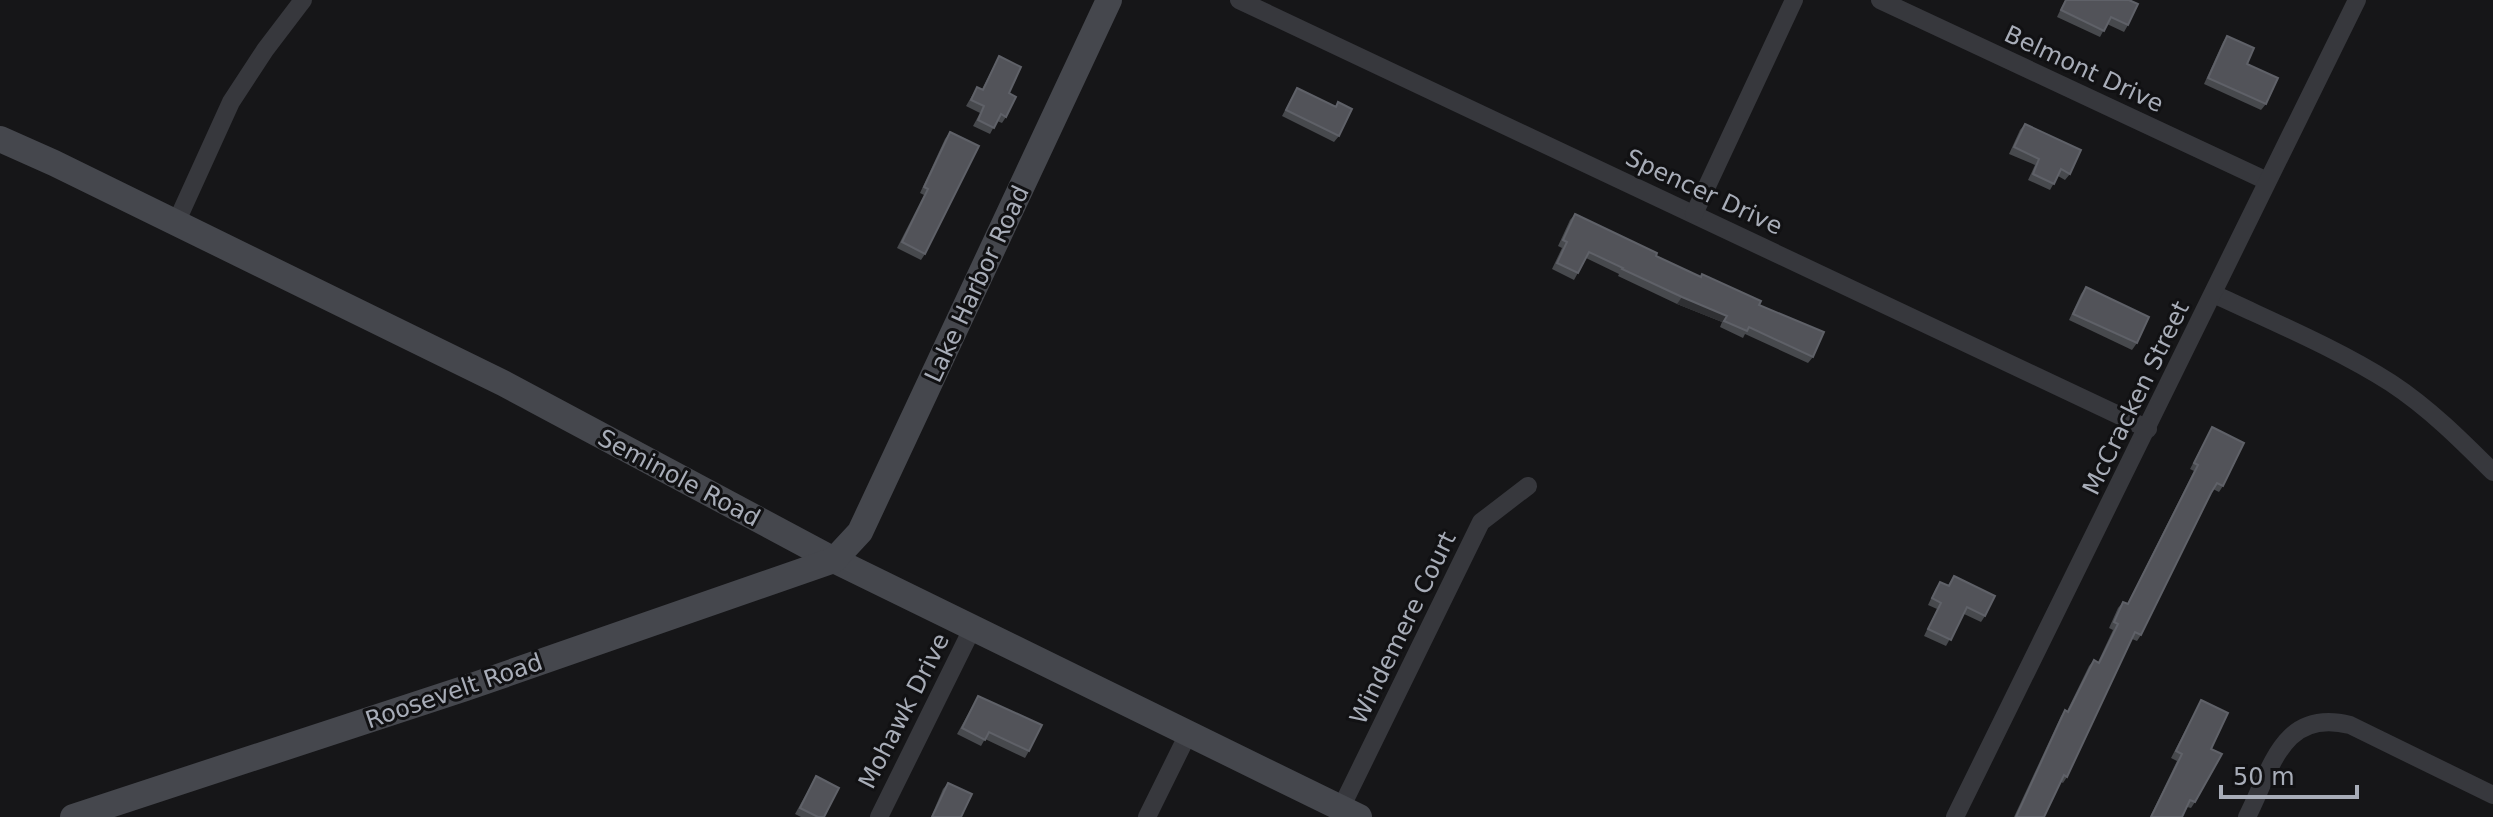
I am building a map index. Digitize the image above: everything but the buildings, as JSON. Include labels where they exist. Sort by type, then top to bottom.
[{"type":"street","points":[[176,223],[231,102],[303,0]]},
{"type":"street","name":"Lake Harbor Road","points":[[834,560],[860,532],[1109,0]]},
{"type":"street","name":"Spencer Drive","points":[[1239,0],[2148,429]]},
{"type":"street","points":[[1694,214],[1794,0]]},
{"type":"street","name":"Belmont Drive","points":[[1880,0],[2267,181]]},
{"type":"street","name":"McCracken Street","points":[[1955,817],[2357,0]]},
{"type":"street","name":"Seminole Road","points":[[0,139],[503,383],[834,560],[1350,812]]},
{"type":"street","points":[[2214,294],[2393,385],[2426,409],[2493,472]]},
{"type":"street","name":"Windemere Court","points":[[1350,812],[1481,522],[1528,486]]},
{"type":"street","name":"Roosevelt Road","points":[[73,817],[463,689],[834,560]]},
{"type":"street","name":"Mohawk Drive","points":[[879,817],[973,627]]},
{"type":"street","points":[[2247,817],[2285,742],[2303,726],[2316,721],[2332,720],[2350,725],[2493,795]]},
{"type":"street","points":[[1147,817],[1188,734]]}]
